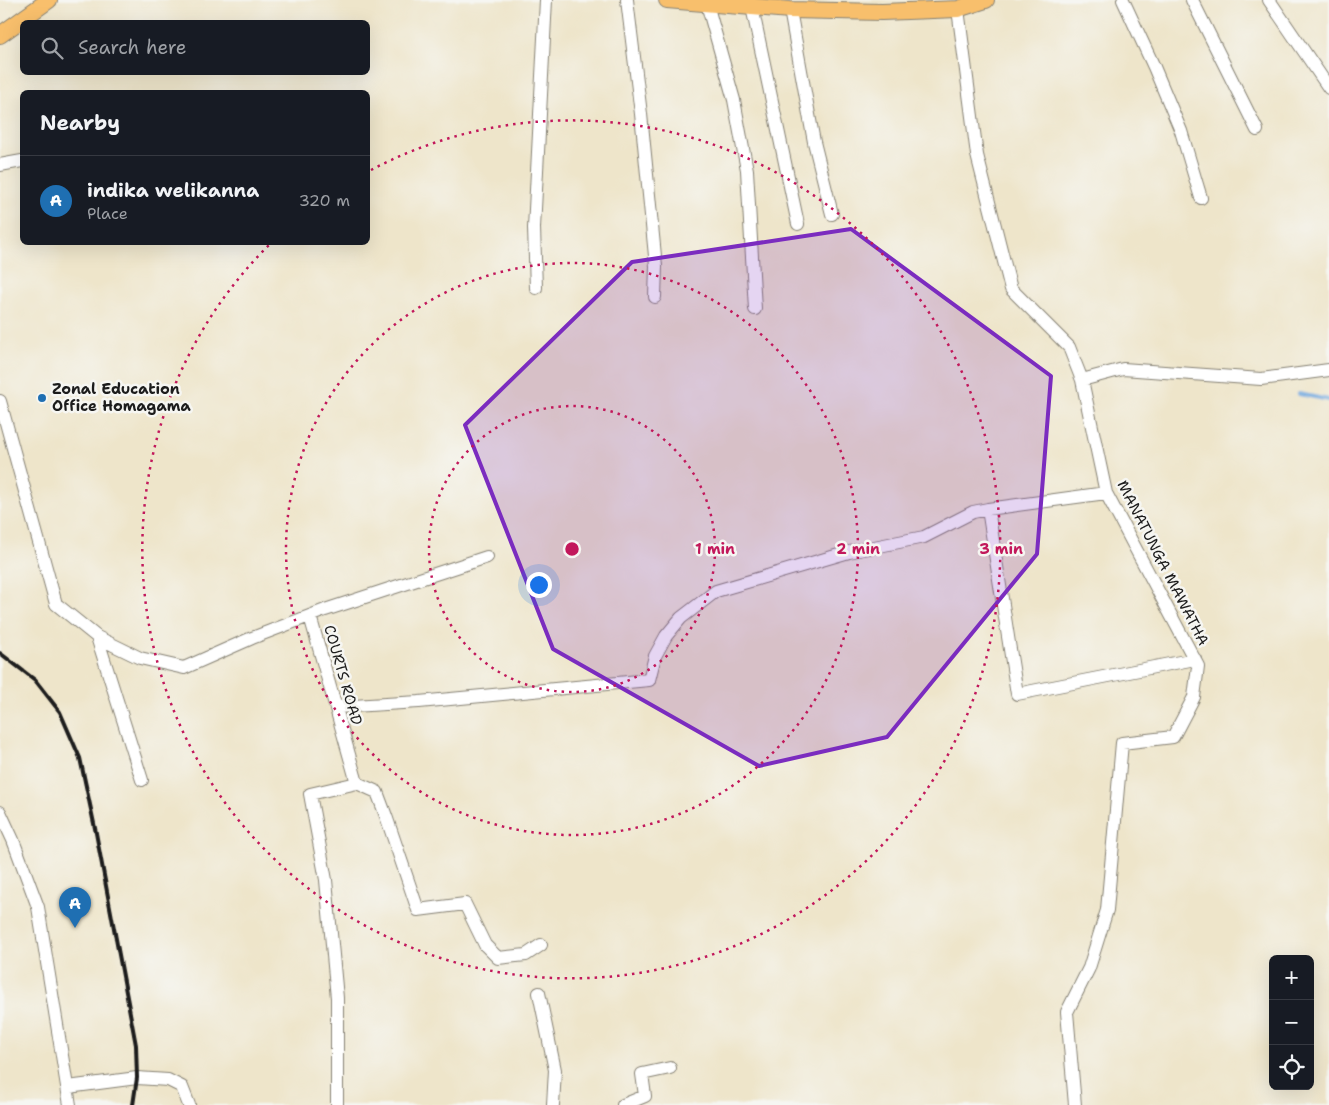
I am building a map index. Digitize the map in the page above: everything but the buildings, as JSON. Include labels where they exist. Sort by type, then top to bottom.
[{"type":"main road","points":[[21,20],[48,0]]},
{"type":"main road","points":[[667,0],[790,10],[902,6],[958,9],[986,0]]},
{"type":"main road","points":[[0,35],[20,20]]},
{"type":"street","points":[[536,288],[534,228],[546,0]]},
{"type":"street","points":[[627,0],[641,114],[655,256],[655,297]]},
{"type":"street","points":[[1123,0],[1181,131],[1201,198]]},
{"type":"street","points":[[1192,0],[1257,130]]},
{"type":"street","points":[[1269,0],[1329,88]]},
{"type":"street","points":[[714,3],[747,170],[755,309]]},
{"type":"street","points":[[752,7],[798,224]]},
{"type":"street","name":"MANATUNGA MAWATHA","points":[[958,9],[977,155],[1011,289],[1069,347],[1082,380],[1106,493],[1198,666],[1194,697],[1173,737],[1122,743],[1107,910],[1089,968],[1066,1012],[1075,1105]]},
{"type":"street","points":[[790,10],[814,142],[832,214]]},
{"type":"street","points":[[0,165],[20,161]]},
{"type":"street","points":[[1082,380],[1123,370],[1262,379],[1329,370]]},
{"type":"street","name":"COURTS ROAD","points":[[0,401],[56,604],[97,638],[140,658],[184,668],[252,638],[310,616],[357,783]]},
{"type":"street","points":[[336,707],[419,702],[649,680],[656,656],[666,636],[681,618],[716,591],[849,552],[924,537],[973,512],[1106,493]]},
{"type":"street","points":[[988,509],[1017,694],[1195,660]]},
{"type":"street","points":[[310,616],[487,557]]},
{"type":"street","points":[[97,638],[142,780]]},
{"type":"street","points":[[337,1105],[337,998],[326,880],[310,794],[357,783],[377,792],[418,910],[465,904],[485,945],[498,958],[526,954],[541,945]]},
{"type":"street","points":[[0,812],[13,840],[38,907],[70,1105]]},
{"type":"street","points":[[540,993],[555,1070],[553,1105]]},
{"type":"street","points":[[623,1105],[645,1096],[642,1074],[670,1068]]},
{"type":"street","points":[[68,1087],[138,1078],[168,1080],[182,1087],[189,1105]]},
{"type":"highlighted area","points":[[851,229],[1051,376],[1037,554],[887,737],[759,766],[553,649],[465,425],[632,262]]},
{"type":"waterway","points":[[1299,394],[1329,400]]},
{"type":"railway","points":[[0,653],[35,680],[60,712],[80,758],[136,1045],[137,1078],[133,1105]]},
{"type":"place","name":"Zonal Education Office Homagama","points":[[42,398]]},
{"type":"place","name":"indika welikanna","points":[[75,928]]}]
